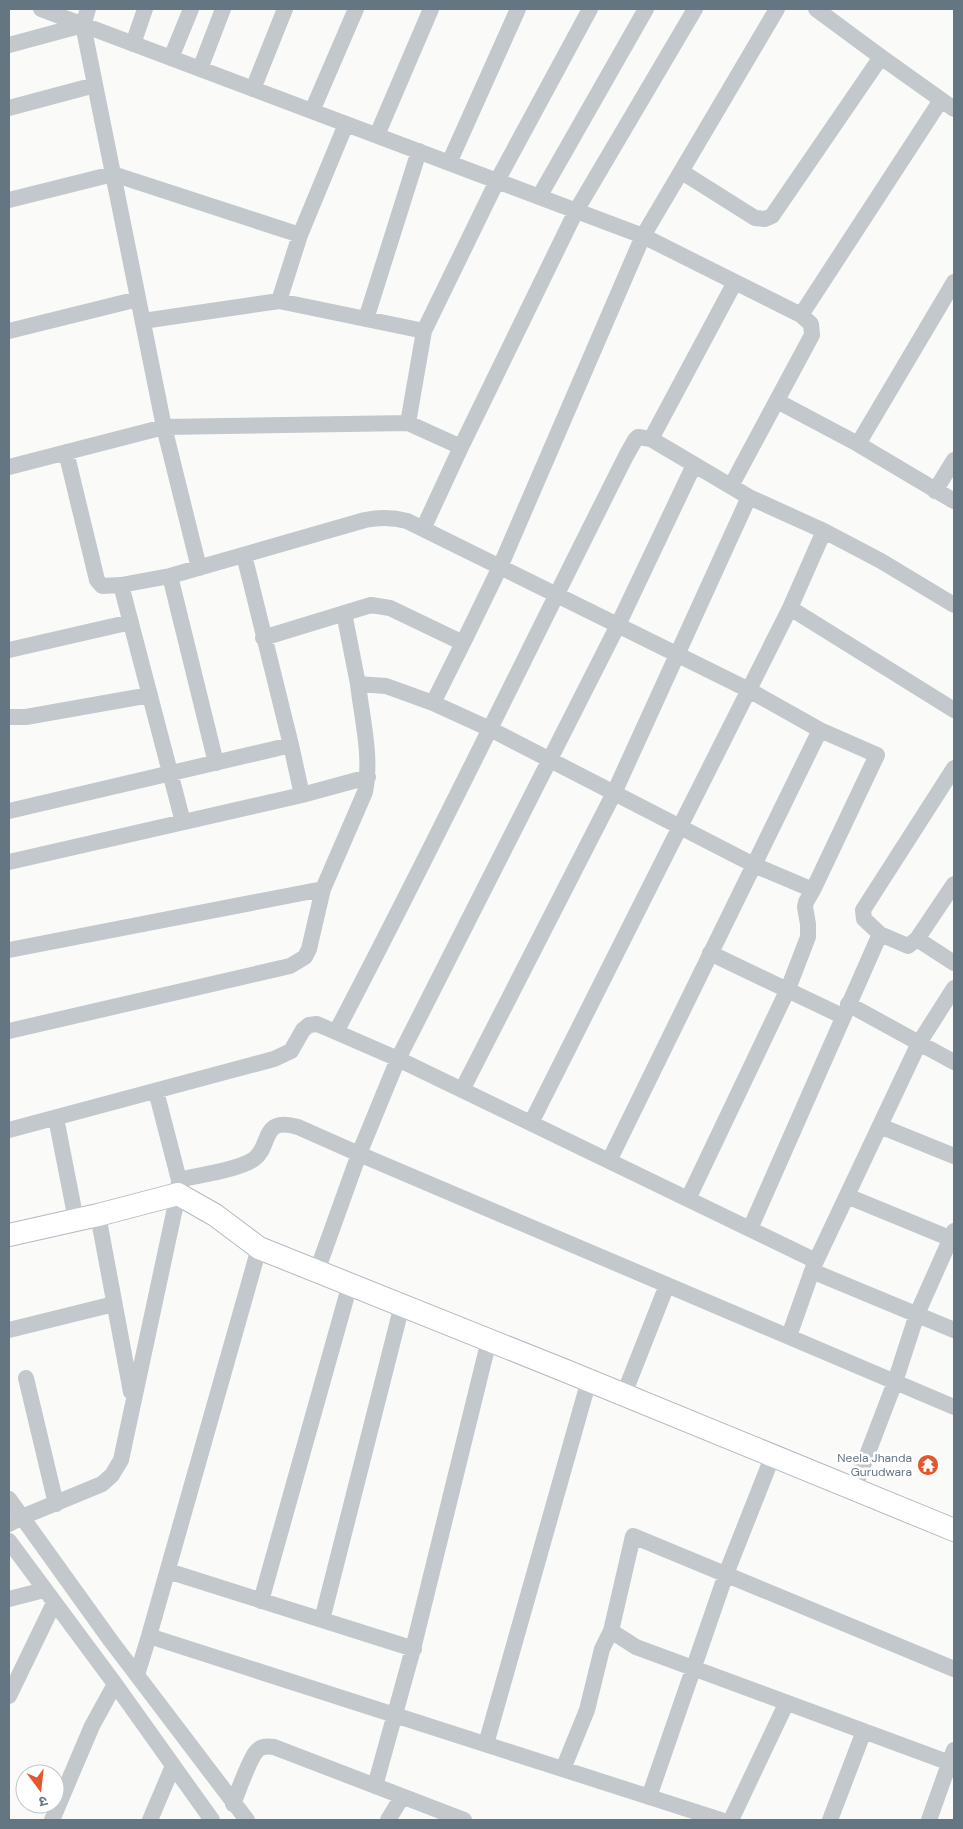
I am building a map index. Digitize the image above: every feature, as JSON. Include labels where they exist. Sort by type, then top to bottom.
[{"type":"street","points":[[41,9],[643,236],[801,315],[811,324],[812,335],[731,486]]},
{"type":"street","points":[[88,9],[83,25],[95,86],[164,428],[198,568]]},
{"type":"street","points":[[133,44],[145,9]]},
{"type":"street","points":[[171,58],[192,9]]},
{"type":"street","points":[[200,69],[223,9]]},
{"type":"street","points":[[253,88],[285,9]]},
{"type":"street","points":[[312,111],[356,9]]},
{"type":"street","points":[[376,136],[431,9]]},
{"type":"street","points":[[449,163],[518,9]]},
{"type":"street","points":[[408,423],[424,331],[497,181],[590,9]]},
{"type":"street","points":[[539,197],[646,9]]},
{"type":"street","points":[[423,529],[576,211],[695,9]]},
{"type":"street","points":[[433,703],[500,567],[643,236],[777,9]]},
{"type":"street","points":[[801,315],[948,105],[816,9]]},
{"type":"street","points":[[9,45],[83,25]]},
{"type":"street","points":[[682,172],[755,218],[765,219],[772,216],[881,58]]},
{"type":"street","points":[[9,108],[95,86]]},
{"type":"street","points":[[279,301],[300,235],[346,124]]},
{"type":"street","points":[[366,319],[419,151]]},
{"type":"street","points":[[9,200],[113,174],[300,235]]},
{"type":"street","points":[[651,439],[735,282]]},
{"type":"street","points":[[858,444],[954,282]]},
{"type":"street","points":[[9,331],[138,299]]},
{"type":"street","points":[[142,321],[279,301],[424,331]]},
{"type":"street","points":[[777,401],[858,444],[954,500]]},
{"type":"street","points":[[9,467],[164,428],[408,423],[461,448]]},
{"type":"street","points":[[336,1032],[490,729],[556,594],[638,437],[651,439],[749,497],[824,531],[881,561],[954,605]]},
{"type":"street","points":[[66,452],[97,580],[102,586],[121,586],[170,576],[382,517],[406,521],[749,690],[820,730],[877,755],[806,902],[808,937],[788,989],[688,1199]]},
{"type":"street","points":[[935,490],[954,460]]},
{"type":"street","points":[[317,1271],[359,1154],[398,1059],[618,625],[694,465]]},
{"type":"street","points":[[462,1090],[614,793],[749,497]]},
{"type":"street","points":[[531,1123],[790,608],[824,531]]},
{"type":"street","points":[[244,555],[302,795]]},
{"type":"street","points":[[170,576],[216,763]]},
{"type":"street","points":[[121,586],[182,822]]},
{"type":"street","points":[[263,638],[371,604],[380,605],[402,613],[463,643]]},
{"type":"street","points":[[790,608],[954,710]]},
{"type":"street","points":[[9,1031],[290,966],[300,962],[305,957],[309,949],[323,889],[365,792],[368,777],[358,684],[344,613]]},
{"type":"street","points":[[9,650],[131,622]]},
{"type":"street","points":[[358,684],[386,686],[433,703],[490,729],[549,761],[754,864],[813,890]]},
{"type":"street","points":[[9,717],[26,717],[150,695]]},
{"type":"street","points":[[609,1161],[820,730]]},
{"type":"street","points":[[9,811],[291,745]]},
{"type":"street","points":[[954,768],[863,910],[864,918],[880,934],[908,946],[917,939],[954,884]]},
{"type":"street","points":[[9,862],[302,795],[368,777]]},
{"type":"street","points":[[9,950],[323,889]]},
{"type":"street","points":[[750,1229],[880,934]]},
{"type":"street","points":[[917,939],[954,963]]},
{"type":"street","points":[[710,953],[788,989],[845,1010],[919,1043],[954,1062]]},
{"type":"street","points":[[789,1336],[814,1266],[919,1043],[954,988]]},
{"type":"street","points":[[9,1130],[280,1056],[291,1051],[303,1030],[309,1024],[317,1024],[398,1059],[750,1229],[814,1266],[954,1330]]},
{"type":"street","points":[[15,1521],[102,1484],[112,1475],[121,1460],[178,1187],[156,1091]]},
{"type":"street","points":[[56,1118],[76,1220]]},
{"type":"street","points":[[9,1235],[98,1215],[240,1165],[252,1160],[259,1154],[269,1132],[274,1127],[289,1124],[298,1126],[359,1154],[954,1407]]},
{"type":"street","points":[[880,1126],[954,1156]]},
{"type":"street","points":[[178,1187],[259,1248],[624,1394],[954,1530]]},
{"type":"street","points":[[847,1196],[953,1236],[917,1314],[896,1382],[854,1489]]},
{"type":"street","points":[[98,1215],[133,1400]]},
{"type":"street","points":[[136,1674],[150,1636],[259,1248]]},
{"type":"street","points":[[262,1600],[350,1284]]},
{"type":"street","points":[[624,1394],[667,1285]]},
{"type":"street","points":[[9,1330],[114,1304]]},
{"type":"street","points":[[322,1620],[402,1305]]},
{"type":"street","points":[[375,1786],[413,1649],[489,1340]]},
{"type":"street","points":[[26,1378],[56,1504]]},
{"type":"street","points":[[486,1744],[589,1380]]},
{"type":"street","points":[[649,1797],[726,1574],[773,1455]]},
{"type":"street","points":[[9,1499],[15,1521],[136,1674],[247,1820]]},
{"type":"street","points":[[564,1769],[587,1710],[602,1649],[611,1631],[633,1536],[954,1669]]},
{"type":"street","points":[[9,1541],[115,1684],[212,1820]]},
{"type":"street","points":[[168,1571],[413,1649]]},
{"type":"street","points":[[9,1599],[44,1590]]},
{"type":"street","points":[[9,1696],[54,1603]]},
{"type":"street","points":[[611,1631],[636,1648],[786,1704],[864,1731],[952,1757],[930,1820]]},
{"type":"street","points":[[150,1636],[649,1797],[699,1817],[721,1820]]},
{"type":"street","points":[[52,1820],[92,1726],[115,1684]]},
{"type":"street","points":[[732,1820],[786,1704]]},
{"type":"street","points":[[830,1820],[864,1731]]},
{"type":"street","points":[[233,1804],[253,1756],[261,1748],[268,1746],[464,1820]]},
{"type":"street","points":[[150,1820],[173,1766]]},
{"type":"street","points":[[388,1820],[402,1797]]},
{"type":"place","name":"Neela Jhanda Gurudwara","points":[[928,1465]]}]
